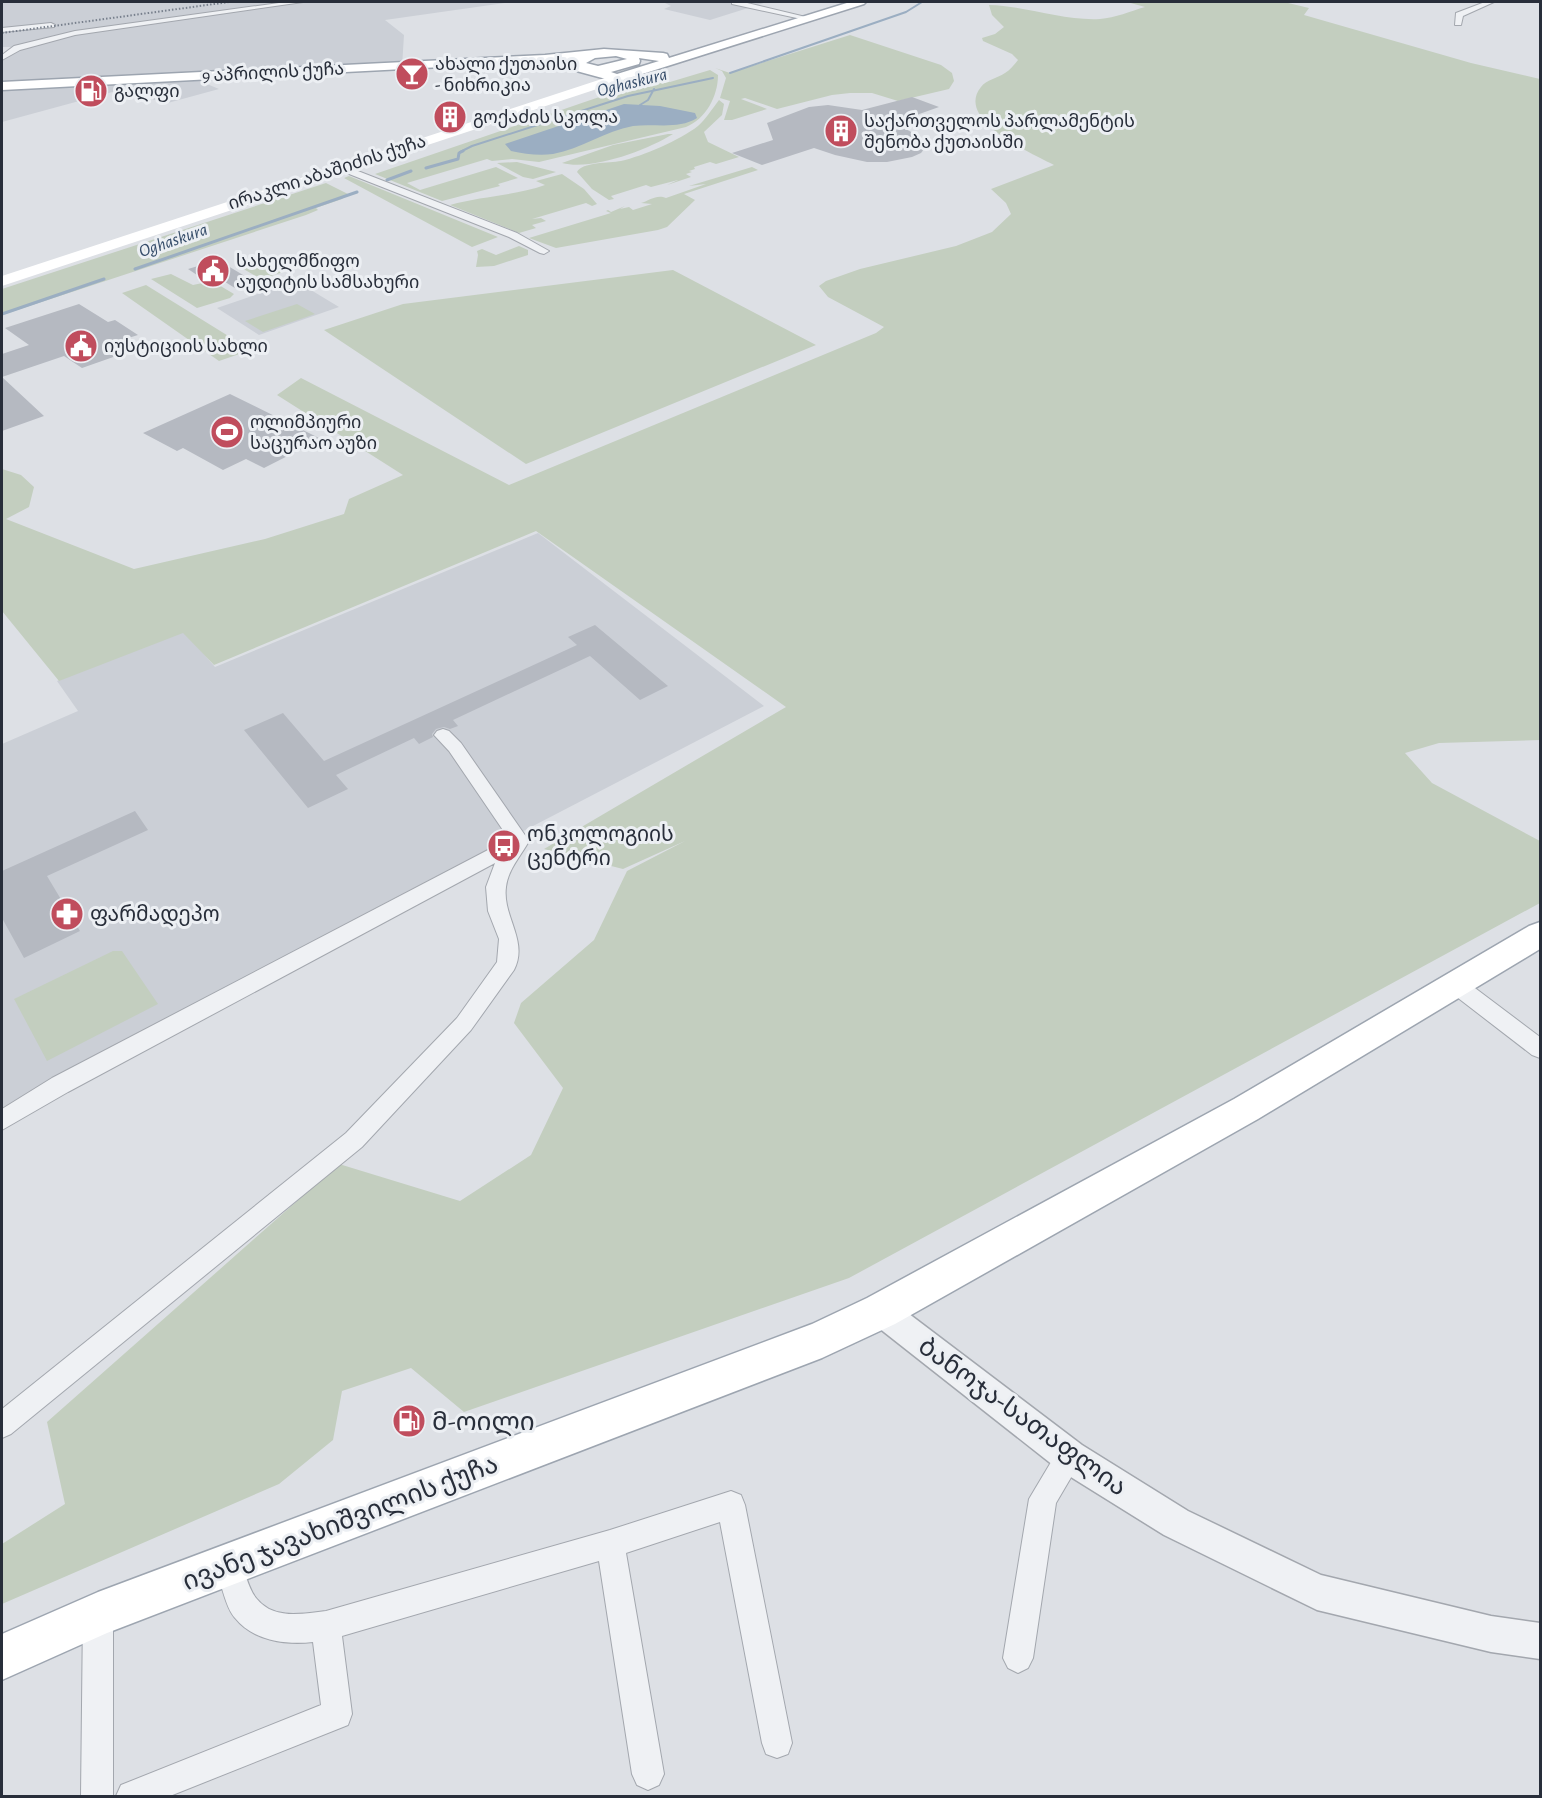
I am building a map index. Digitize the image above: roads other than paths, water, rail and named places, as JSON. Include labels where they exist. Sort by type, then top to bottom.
[{"type":"main road","name":"ირაკლი აბაშიძის ქუჩა","points":[[2,281],[597,84],[860,2]]},
{"type":"main road","name":"9 აპრილის ქუჩა","points":[[2,86],[545,59],[592,54],[624,54],[674,59]]},
{"type":"main road","points":[[592,54],[579,60],[578,63],[597,77],[597,84]]},
{"type":"main road","points":[[624,54],[647,61],[650,68]]},
{"type":"main road","points":[[588,69],[604,70],[634,61],[631,56],[624,54]]},
{"type":"main road","name":"9 აპრილის ქუჩა","points":[[545,59],[588,69]]},
{"type":"main road","points":[[588,69],[617,78]]},
{"type":"main road","name":"ივანე ჯავახიშვილის ქუჩა","points":[[2,1657],[98,1614],[822,1339],[881,1311],[1246,1109],[1540,934]]},
{"type":"street","points":[[2,58],[18,48],[75,33],[299,2]]},
{"type":"street","points":[[735,2],[806,18]]},
{"type":"street","points":[[1458,23],[1459,15],[1490,2]]},
{"type":"street","points":[[2,30],[51,25]]},
{"type":"street","points":[[342,168],[524,240],[543,251]]},
{"type":"street","points":[[443,735],[455,747],[520,841]]},
{"type":"street","points":[[2,1120],[60,1085],[520,841]]},
{"type":"street","points":[[2,1425],[354,1140],[464,1024],[507,964],[509,939],[498,911],[496,887],[506,859],[520,841]]},
{"type":"street","points":[[1456,985],[1540,1049]]},
{"type":"street","name":"ბანოჯა-სათაფლია","points":[[881,1311],[1070,1457],[1176,1523],[1317,1592],[1491,1634],[1540,1641]]},
{"type":"street","points":[[1018,1658],[1043,1499],[1070,1457]]},
{"type":"street","points":[[229,1564],[244,1607],[263,1623],[293,1630],[326,1626],[610,1544],[731,1505],[777,1743]]},
{"type":"street","points":[[610,1544],[648,1774]]},
{"type":"street","points":[[98,1614],[98,1797]]},
{"type":"street","points":[[132,1797],[337,1714],[326,1626]]},
{"type":"water","points":[[624,104],[660,106],[695,113],[697,118],[682,124],[623,128],[553,154],[511,151],[505,144]]},
{"type":"waterway","name":"Oghaskura","points":[[730,73],[906,12],[922,2]]},
{"type":"waterway","name":"Oghaskura","points":[[653,91],[713,78]]},
{"type":"waterway","name":"Oghaskura","points":[[460,152],[472,146],[628,96],[653,91]]},
{"type":"waterway","points":[[640,105],[648,100],[653,91]]},
{"type":"waterway","name":"Oghaskura","points":[[426,168],[458,159],[459,153],[463,151]]},
{"type":"waterway","name":"Oghaskura","points":[[387,180],[411,171]]},
{"type":"waterway","name":"Oghaskura","points":[[135,269],[357,192]]},
{"type":"waterway","points":[[2,314],[104,279]]},
{"type":"railway","points":[[2,33],[229,2]]},
{"type":"place","name":"ახალი ქუთაისი - ნიხრიკია","points":[[412,74]]},
{"type":"place","name":"გალფი","points":[[91,91]]},
{"type":"place","name":"გოქაძის სკოლა","points":[[450,117]]},
{"type":"place","name":"საქართველოს პარლამენტის შენობა ქუთაისში","points":[[841,131]]},
{"type":"place","name":"სახელმწიფო აუდიტის სამსახური","points":[[213,271]]},
{"type":"place","name":"იუსტიციის სახლი","points":[[81,346]]},
{"type":"place","name":"ოლიმპიური საცურაო აუზი","points":[[227,432]]},
{"type":"place","name":"ონკოლოგიის ცენტრი","points":[[504,846]]},
{"type":"place","name":"ფარმადეპო","points":[[67,914]]},
{"type":"place","name":"მ-ოილი","points":[[409,1421]]}]
